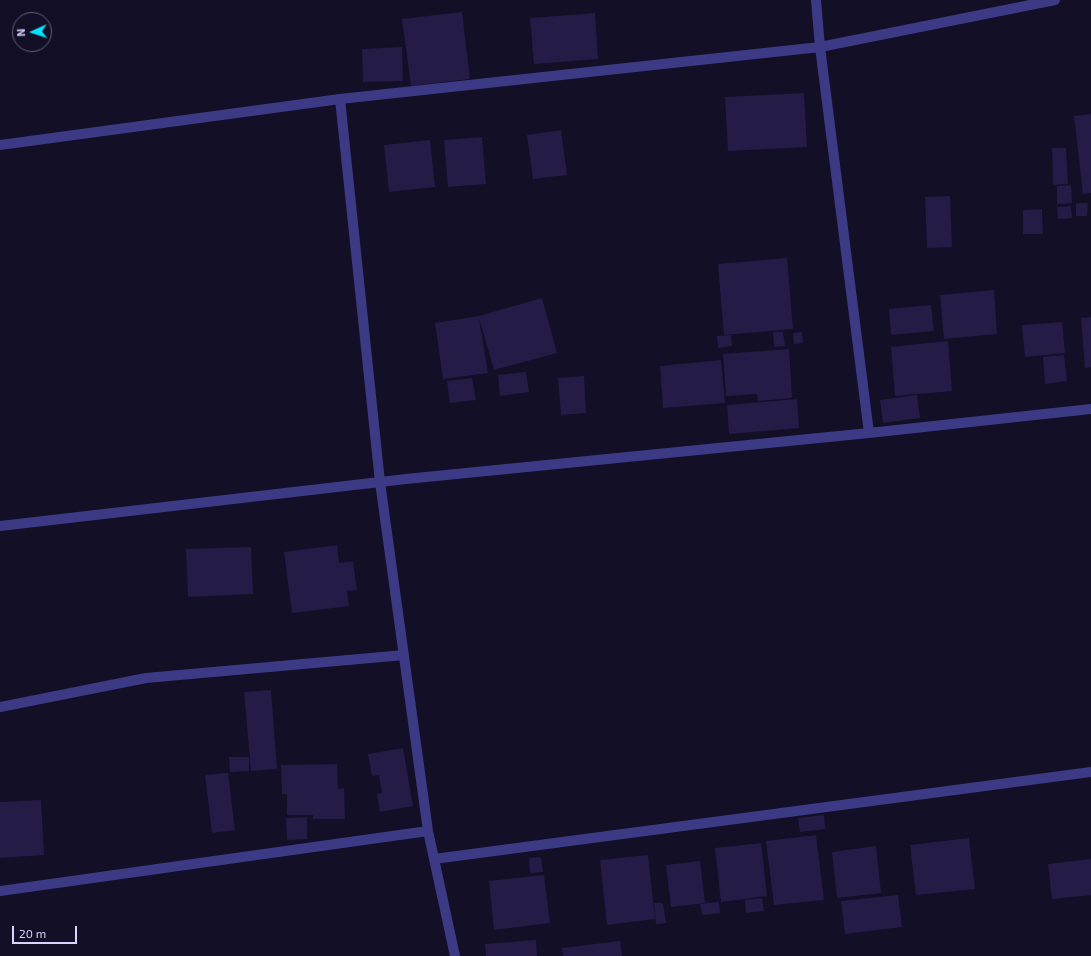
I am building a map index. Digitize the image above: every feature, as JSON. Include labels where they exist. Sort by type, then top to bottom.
[{"type":"street","points":[[816,0],[820,47],[869,433]]},
{"type":"street","points":[[0,145],[340,99],[820,47],[1055,0]]},
{"type":"street","points":[[340,99],[380,482],[428,831],[455,956]]},
{"type":"street","points":[[0,526],[380,482],[869,433],[1091,409]]},
{"type":"street","points":[[0,707],[146,678],[404,655]]},
{"type":"street","points":[[434,859],[1091,772]]},
{"type":"street","points":[[0,891],[428,831]]},
{"type":"building","points":[[462,12],[470,79],[411,86],[402,19]]},
{"type":"building","points":[[595,13],[598,59],[534,64],[530,18]]},
{"type":"building","points":[[402,47],[403,81],[363,82],[362,49]]},
{"type":"building","points":[[804,93],[807,147],[728,151],[725,97]]},
{"type":"building","points":[[1091,114],[1091,193],[1083,194],[1074,116]]},
{"type":"building","points":[[561,130],[567,175],[533,179],[527,135]]},
{"type":"building","points":[[482,137],[486,184],[448,187],[444,140]]},
{"type":"building","points":[[430,140],[435,187],[389,192],[384,145]]},
{"type":"building","points":[[1052,148],[1066,148],[1068,184],[1053,185]]},
{"type":"building","points":[[1071,185],[1072,203],[1057,204],[1057,186]]},
{"type":"building","points":[[950,196],[952,247],[927,248],[925,197]]},
{"type":"building","points":[[1076,203],[1088,203],[1087,216],[1076,216]]},
{"type":"building","points":[[1071,206],[1072,218],[1058,219],[1057,207]]},
{"type":"building","points":[[1042,209],[1043,234],[1023,234],[1023,210]]},
{"type":"building","points":[[787,258],[793,329],[724,335],[718,264]]},
{"type":"building","points":[[994,290],[997,334],[944,339],[940,295]]},
{"type":"building","points":[[542,298],[557,353],[494,370],[479,318],[488,373],[443,379],[435,323],[479,316]]},
{"type":"building","points":[[931,305],[934,331],[891,335],[889,309]]},
{"type":"building","points":[[1091,317],[1091,367],[1085,368],[1081,318]]},
{"type":"building","points":[[1062,322],[1065,353],[1025,357],[1022,325]]},
{"type":"building","points":[[773,332],[783,332],[785,346],[774,347]]},
{"type":"building","points":[[802,332],[803,343],[794,344],[793,333]]},
{"type":"building","points":[[731,335],[732,346],[718,348],[717,336]]},
{"type":"building","points":[[948,341],[952,391],[895,396],[891,347]]},
{"type":"building","points":[[789,349],[792,398],[758,401],[757,394],[726,396],[723,354]]},
{"type":"building","points":[[1064,355],[1067,381],[1045,384],[1043,357]]},
{"type":"building","points":[[721,360],[725,403],[663,408],[660,366]]},
{"type":"building","points":[[526,372],[529,392],[500,396],[498,375]]},
{"type":"building","points":[[584,376],[586,413],[561,415],[558,378]]},
{"type":"building","points":[[472,378],[476,400],[450,403],[447,381]]},
{"type":"building","points":[[917,395],[920,418],[883,423],[880,400]]},
{"type":"building","points":[[797,399],[799,428],[729,434],[727,405]]},
{"type":"building","points":[[337,545],[339,563],[353,561],[357,590],[347,591],[349,606],[292,613],[284,552]]},
{"type":"building","points":[[251,547],[253,594],[188,597],[186,549]]},
{"type":"building","points":[[271,690],[277,769],[251,771],[244,692]]},
{"type":"building","points":[[403,748],[413,806],[380,812],[377,794],[382,793],[379,775],[372,776],[368,754]]},
{"type":"building","points":[[229,757],[249,757],[249,771],[230,772]]},
{"type":"building","points":[[337,764],[338,789],[344,788],[345,819],[313,819],[313,815],[287,815],[287,794],[282,794],[281,765]]},
{"type":"building","points":[[228,773],[235,830],[212,833],[205,775]]},
{"type":"building","points":[[41,800],[44,855],[0,858],[0,802]]},
{"type":"building","points":[[824,815],[825,829],[800,832],[798,818]]},
{"type":"building","points":[[307,817],[307,839],[287,840],[286,818]]},
{"type":"building","points":[[816,835],[824,900],[774,905],[766,841]]},
{"type":"building","points":[[969,838],[975,889],[916,895],[910,845]]},
{"type":"building","points":[[761,843],[767,896],[721,902],[715,848]]},
{"type":"building","points":[[876,846],[881,893],[837,898],[832,852]]},
{"type":"building","points":[[648,855],[655,919],[607,925],[600,860]]},
{"type":"building","points":[[541,857],[543,872],[530,873],[529,858]]},
{"type":"building","points":[[1091,859],[1091,895],[1052,899],[1048,864]]},
{"type":"building","points":[[700,861],[705,903],[671,907],[666,865]]},
{"type":"building","points":[[544,875],[550,923],[494,930],[489,881]]},
{"type":"building","points":[[898,895],[902,927],[845,934],[841,901]]},
{"type":"building","points":[[762,898],[764,911],[746,913],[745,900]]},
{"type":"building","points":[[719,902],[720,913],[702,915],[700,904]]},
{"type":"building","points":[[654,903],[663,903],[666,923],[656,924]]},
{"type":"building","points":[[536,940],[537,956],[486,956],[485,944]]},
{"type":"building","points":[[620,941],[622,956],[563,956],[562,948]]}]
